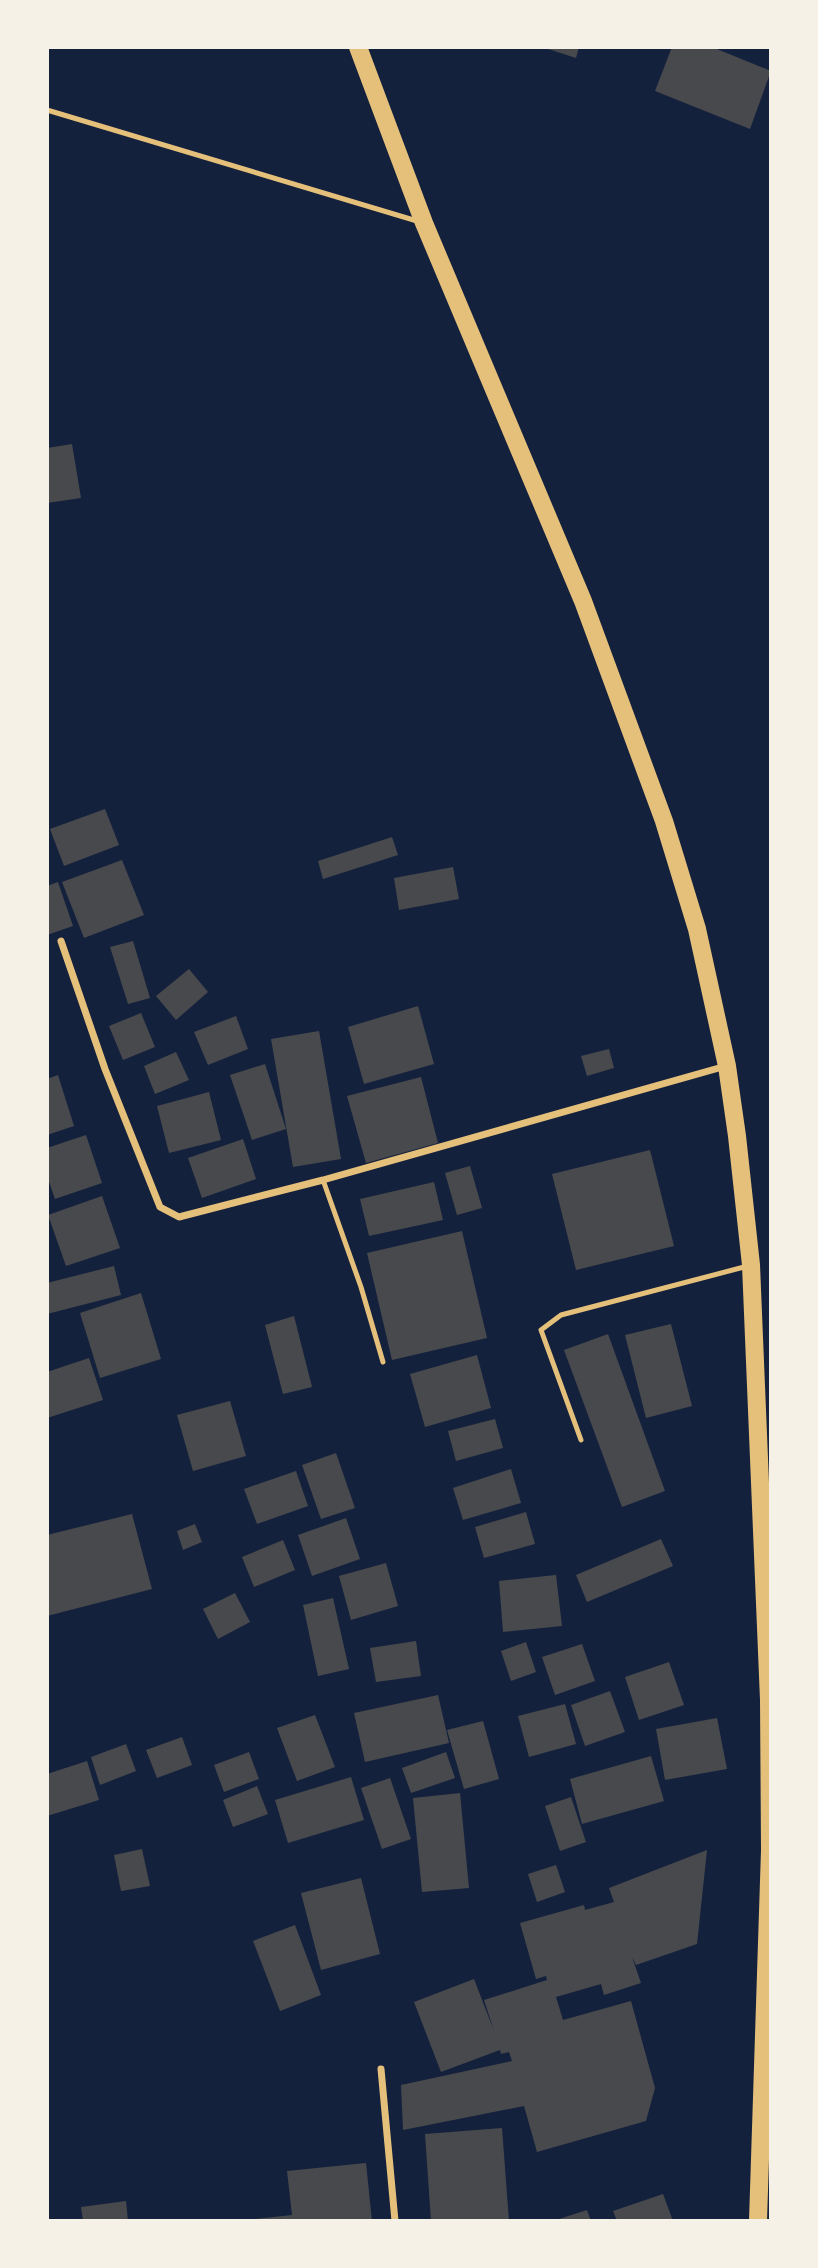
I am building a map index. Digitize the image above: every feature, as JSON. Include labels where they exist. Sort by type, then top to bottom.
[{"type":"main road","points":[[358,47],[424,223],[583,601],[664,821],[697,929],[727,1066],[751,1265],[769,1700],[770,1850],[758,2221]]},
{"type":"street","points":[[61,941],[105,1069],[160,1208],[178,1217],[323,1180],[727,1066]]},
{"type":"street","points":[[381,2069],[395,2221]]},
{"type":"lane","points":[[47,110],[424,223]]},
{"type":"lane","points":[[323,1180],[361,1287],[383,1362]]},
{"type":"lane","points":[[581,1440],[541,1330],[561,1315],[751,1265]]},
{"type":"building","points":[[542,47],[579,47],[576,58]]},
{"type":"building","points":[[672,47],[712,47],[771,71],[750,129],[655,91]]},
{"type":"building","points":[[72,444],[81,498],[47,503],[47,448]]},
{"type":"building","points":[[105,809],[119,845],[64,866],[50,829]]},
{"type":"building","points":[[392,837],[398,855],[323,879],[318,861]]},
{"type":"building","points":[[122,860],[144,915],[84,938],[62,882]]},
{"type":"building","points":[[453,867],[459,899],[399,910],[394,878]]},
{"type":"building","points":[[58,882],[73,926],[47,935],[47,886]]},
{"type":"building","points":[[133,941],[150,998],[128,1004],[110,947]]},
{"type":"building","points":[[189,969],[208,992],[176,1020],[156,996]]},
{"type":"building","points":[[418,1006],[434,1064],[364,1084],[348,1027]]},
{"type":"building","points":[[141,1013],[155,1047],[123,1060],[109,1026]]},
{"type":"building","points":[[236,1016],[248,1049],[208,1065],[194,1032]]},
{"type":"building","points":[[319,1031],[341,1159],[293,1167],[271,1039]]},
{"type":"building","points":[[609,1049],[614,1068],[587,1076],[581,1056]]},
{"type":"building","points":[[176,1052],[189,1080],[155,1094],[144,1066]]},
{"type":"building","points":[[265,1064],[286,1129],[252,1140],[230,1075]]},
{"type":"building","points":[[58,1075],[74,1126],[47,1135],[47,1079]]},
{"type":"building","points":[[421,1077],[438,1143],[366,1163],[347,1096]]},
{"type":"building","points":[[209,1092],[221,1140],[169,1153],[157,1106]]},
{"type":"building","points":[[86,1135],[102,1183],[55,1199],[47,1176],[47,1148]]},
{"type":"building","points":[[243,1139],[256,1179],[202,1198],[188,1158]]},
{"type":"building","points":[[650,1150],[674,1246],[576,1270],[552,1174]]},
{"type":"building","points":[[470,1166],[482,1208],[457,1215],[445,1173]]},
{"type":"building","points":[[434,1182],[443,1220],[369,1236],[360,1199]]},
{"type":"building","points":[[102,1196],[120,1248],[66,1266],[48,1215]]},
{"type":"building","points":[[462,1231],[487,1338],[392,1360],[367,1253]]},
{"type":"building","points":[[114,1266],[121,1295],[47,1314],[47,1283]]},
{"type":"building","points":[[141,1293],[161,1359],[100,1378],[80,1313]]},
{"type":"building","points":[[294,1316],[312,1387],[283,1394],[265,1325]]},
{"type":"building","points":[[671,1324],[692,1406],[646,1418],[625,1335]]},
{"type":"building","points":[[608,1334],[665,1491],[622,1507],[564,1350]]},
{"type":"building","points":[[477,1355],[491,1408],[425,1427],[410,1374]]},
{"type":"building","points":[[89,1358],[103,1400],[47,1418],[47,1372]]},
{"type":"building","points":[[230,1401],[246,1456],[193,1471],[177,1415]]},
{"type":"building","points":[[495,1419],[503,1448],[456,1461],[448,1431]]},
{"type":"building","points":[[336,1453],[355,1508],[321,1519],[302,1465]]},
{"type":"building","points":[[511,1469],[521,1503],[463,1520],[453,1488]]},
{"type":"building","points":[[296,1471],[308,1506],[257,1524],[244,1489]]},
{"type":"building","points":[[526,1512],[535,1544],[484,1558],[475,1527]]},
{"type":"building","points":[[132,1514],[152,1589],[47,1616],[47,1535]]},
{"type":"building","points":[[346,1518],[360,1559],[312,1576],[298,1535]]},
{"type":"building","points":[[195,1524],[202,1542],[183,1550],[177,1531]]},
{"type":"building","points":[[661,1539],[673,1566],[587,1602],[576,1575]]},
{"type":"building","points":[[283,1540],[295,1570],[254,1587],[242,1557]]},
{"type":"building","points":[[386,1563],[398,1606],[351,1620],[339,1576]]},
{"type":"building","points":[[556,1575],[562,1626],[503,1632],[499,1581]]},
{"type":"building","points":[[235,1593],[250,1622],[218,1639],[203,1609]]},
{"type":"building","points":[[333,1598],[349,1669],[318,1676],[303,1605]]},
{"type":"building","points":[[416,1641],[421,1676],[376,1682],[370,1648]]},
{"type":"building","points":[[526,1642],[536,1672],[511,1681],[501,1651]]},
{"type":"building","points":[[582,1644],[595,1681],[555,1695],[542,1657]]},
{"type":"building","points":[[669,1662],[684,1705],[639,1720],[625,1677]]},
{"type":"building","points":[[610,1691],[625,1732],[585,1746],[571,1705]]},
{"type":"building","points":[[438,1695],[449,1743],[365,1762],[354,1713]]},
{"type":"building","points":[[565,1704],[576,1744],[529,1757],[518,1716]]},
{"type":"building","points":[[315,1715],[335,1767],[297,1781],[277,1728]]},
{"type":"building","points":[[717,1718],[727,1769],[665,1780],[656,1729]]},
{"type":"building","points":[[483,1721],[499,1779],[464,1789],[447,1730]]},
{"type":"building","points":[[182,1737],[192,1765],[157,1778],[146,1750]]},
{"type":"building","points":[[126,1744],[136,1771],[100,1785],[91,1757]]},
{"type":"building","points":[[249,1752],[259,1779],[224,1792],[214,1765]]},
{"type":"building","points":[[446,1752],[455,1778],[411,1793],[402,1768]]},
{"type":"building","points":[[651,1756],[664,1801],[582,1824],[570,1779]]},
{"type":"building","points":[[87,1761],[99,1800],[47,1816],[47,1774]]},
{"type":"building","points":[[351,1777],[364,1820],[288,1843],[275,1800]]},
{"type":"building","points":[[390,1778],[411,1839],[382,1849],[361,1788]]},
{"type":"building","points":[[257,1786],[268,1814],[233,1827],[223,1800]]},
{"type":"building","points":[[460,1793],[469,1888],[422,1892],[413,1798]]},
{"type":"building","points":[[571,1797],[586,1842],[560,1851],[545,1806]]},
{"type":"building","points":[[142,1849],[150,1886],[121,1891],[114,1855]]},
{"type":"building","points":[[707,1850],[697,1944],[636,1965],[632,1957],[641,1983],[604,1995],[601,1984],[556,1997],[563,2020],[631,2001],[655,2088],[646,2121],[537,2152],[524,2106],[403,2130],[401,2085],[512,2061],[509,2052],[501,2054],[500,2050],[441,2072],[414,2002],[474,1979],[494,2031],[484,2000],[547,1980],[546,1976],[536,1979],[520,1923],[584,1905],[585,1910],[614,1902],[609,1888]]},
{"type":"building","points":[[556,1865],[565,1892],[537,1902],[528,1874]]},
{"type":"building","points":[[361,1878],[380,1954],[321,1970],[301,1893]]},
{"type":"building","points":[[295,1925],[321,1995],[280,2011],[253,1941]]},
{"type":"building","points":[[502,2128],[509,2221],[431,2221],[425,2134]]},
{"type":"building","points":[[366,2163],[372,2221],[255,2221],[292,2215],[287,2171]]},
{"type":"building","points":[[663,2194],[673,2221],[617,2221],[613,2211]]},
{"type":"building","points":[[126,2201],[128,2221],[83,2221],[81,2207]]},
{"type":"building","points":[[587,2210],[591,2221],[556,2221],[556,2220]]}]
